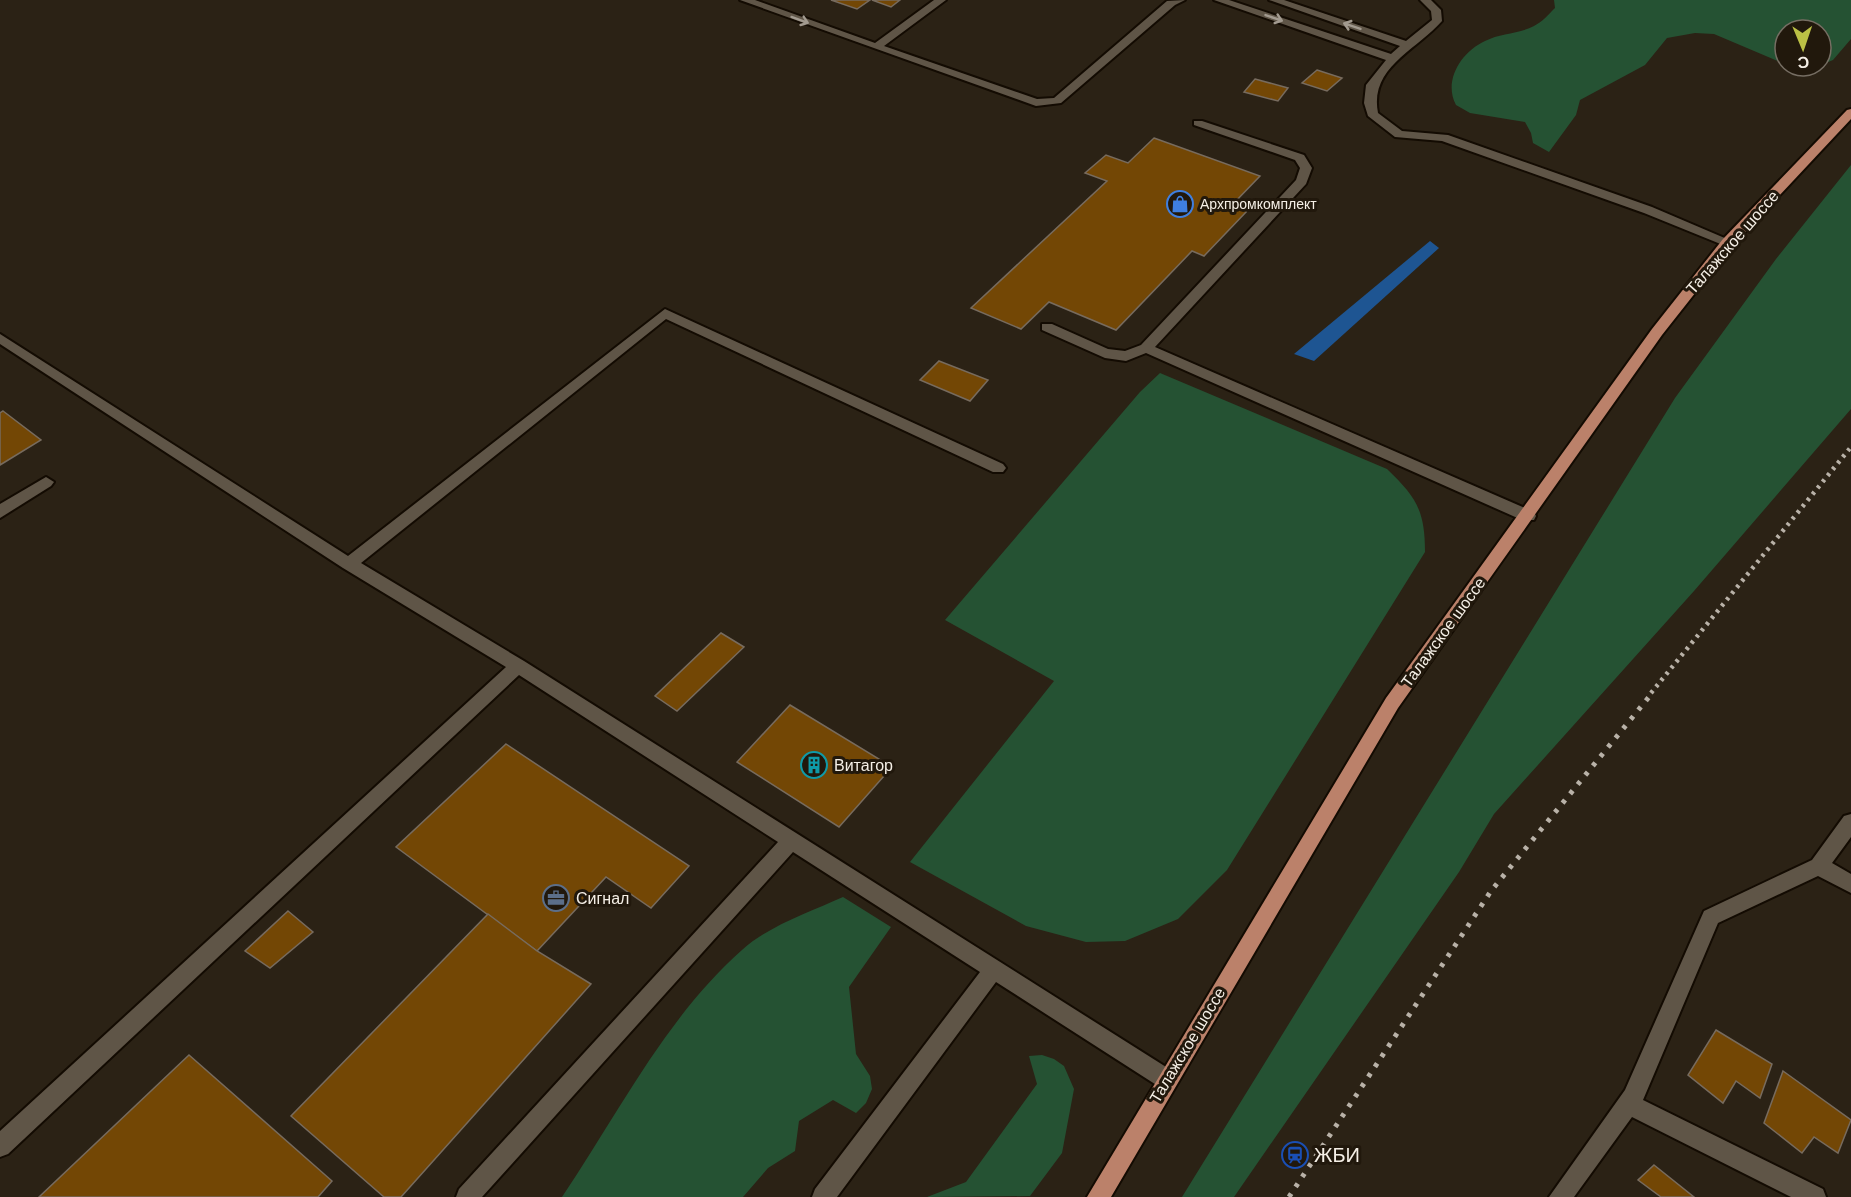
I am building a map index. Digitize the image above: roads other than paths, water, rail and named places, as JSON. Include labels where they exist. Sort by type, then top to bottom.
[{"type":"main road","name":"Талажское шоссе","points":[[1098,1197],[1166,1079],[1392,703],[1528,516],[1657,332],[1728,242],[1851,112]]},
{"type":"lane","points":[[745,0],[1036,103],[1057,100],[1171,3],[1180,0]]},
{"type":"lane","points":[[876,47],[941,0]]},
{"type":"lane","points":[[1219,0],[1394,59]]},
{"type":"lane","points":[[1274,0],[1407,45]]},
{"type":"lane","points":[[1425,0],[1436,10],[1437,21],[1407,45],[1372,84],[1369,100],[1372,114],[1399,134],[1444,138],[1648,210],[1728,242]]},
{"type":"lane","points":[[1047,327],[1104,353],[1126,356],[1146,348],[1302,181],[1306,168],[1300,158],[1198,123]]},
{"type":"lane","points":[[349,564],[664,313],[998,468]]},
{"type":"lane","points":[[0,338],[349,564],[518,666],[1166,1079]]},
{"type":"lane","points":[[1146,348],[1528,516]]},
{"type":"lane","points":[[0,512],[46,482]]},
{"type":"lane","points":[[0,1146],[518,666]]},
{"type":"lane","points":[[1560,1197],[1628,1104],[1711,917],[1819,866],[1851,822]]},
{"type":"lane","points":[[466,1197],[791,841]]},
{"type":"lane","points":[[1819,866],[1851,884]]},
{"type":"lane","points":[[823,1197],[994,969]]},
{"type":"lane","points":[[1628,1104],[1815,1197]]},
{"type":"water","points":[[1430,241],[1439,248],[1314,361],[1294,354]]},
{"type":"railway","points":[[1651,693],[1851,447]]},
{"type":"railway","points":[[1289,1197],[1491,891],[1653,692]]},
{"type":"place","name":"Архпромкомплект","points":[[1180,204]]},
{"type":"place","name":"Витагор","points":[[814,765]]},
{"type":"place","name":"Сигнал","points":[[556,898]]},
{"type":"place","name":"ЖБИ","points":[[1295,1155]]}]
